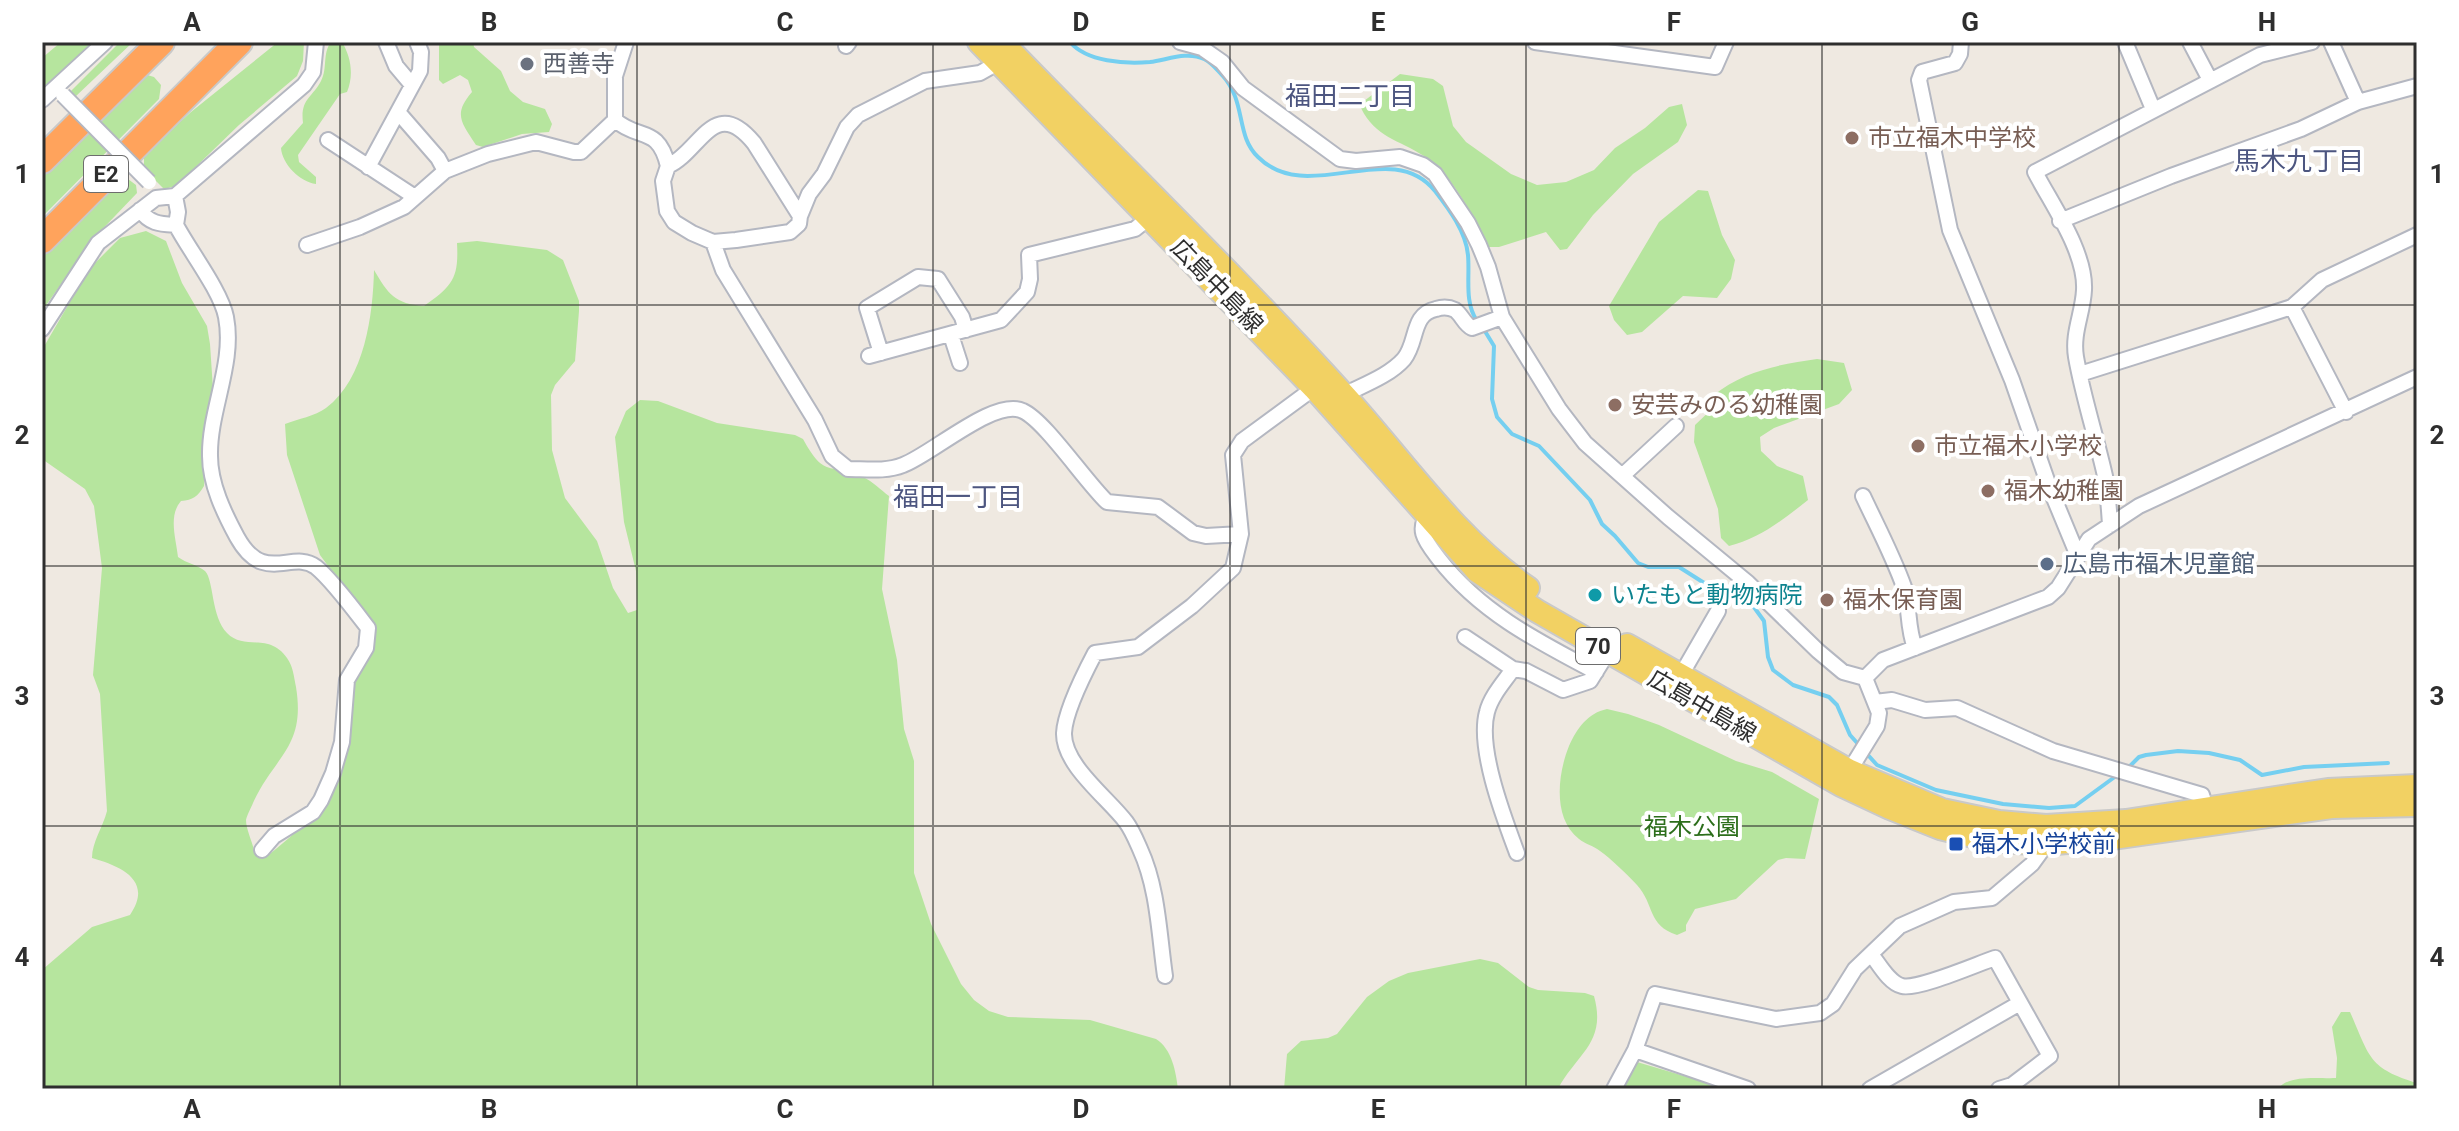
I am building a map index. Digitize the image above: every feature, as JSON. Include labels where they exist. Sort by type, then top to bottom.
[{"type":"highway","name":"E2","points":[[42,160],[161,42]]},
{"type":"highway","name":"E2","points":[[42,240],[239,42]]},
{"type":"main road","name":"広島中島線","points":[[979,42],[1005,53],[1320,382],[1433,509],[1507,573],[1676,682],[1845,778],[1890,808],[1940,828],[1990,840],[2045,835],[2328,790],[2417,786]]},
{"type":"main road","name":"広島中島線","points":[[1320,382],[1344,395],[1477,571],[1537,611],[1608,652],[1676,682]]},
{"type":"main road","name":"広島中島線","points":[[2045,835],[2113,838],[2332,807],[2417,805]]},
{"type":"street","points":[[42,100],[60,91],[105,42]]},
{"type":"street","points":[[42,329],[98,243],[156,198],[175,196],[304,85],[313,72],[316,42]]},
{"type":"street","points":[[386,42],[396,66],[412,85]]},
{"type":"street","points":[[368,167],[421,63],[417,42]]},
{"type":"street","points":[[307,245],[404,207],[445,171],[488,154],[536,142],[581,152],[615,120],[615,76],[626,42]]},
{"type":"street","points":[[1180,42],[1202,48],[1222,62],[1243,88],[1340,159],[1356,161],[1400,157],[1423,165],[1435,174],[1479,245],[1502,317],[1571,427],[1622,476],[1748,583],[1818,651],[1843,672],[1865,678]]},
{"type":"street","points":[[1535,42],[1715,67],[1726,42]]},
{"type":"street","points":[[1961,42],[1955,63],[1922,72],[1919,80],[1950,230],[2012,380],[2049,486],[2078,556]]},
{"type":"street","points":[[2125,42],[2153,109]]},
{"type":"street","points":[[2190,42],[2210,80]]},
{"type":"street","points":[[2110,525],[2105,478],[2075,352],[2075,330],[2085,293],[2084,281],[2074,245],[2035,172],[2260,55],[2312,42]]},
{"type":"street","points":[[2331,42],[2358,102]]},
{"type":"street","points":[[615,120],[658,141],[668,166],[663,181],[667,211],[674,222],[713,242],[790,232],[799,224],[809,194],[824,174],[847,127],[858,115],[925,81],[980,73],[1005,53]]},
{"type":"street","points":[[2060,221],[2171,176],[2301,129],[2358,102],[2417,86]]},
{"type":"street","points":[[60,91],[149,182],[156,198]]},
{"type":"street","points":[[398,112],[438,158],[445,171]]},
{"type":"street","points":[[668,166],[677,162],[705,131],[716,124],[731,125],[745,132],[754,143],[800,216]]},
{"type":"street","points":[[328,140],[415,197]]},
{"type":"street","points":[[175,196],[178,212],[176,225],[226,316],[223,383],[210,453],[211,473],[233,527],[239,540],[253,556],[269,565],[300,562],[314,566],[368,628],[366,648],[347,680],[342,742],[321,800],[313,812],[274,836],[262,850]]},
{"type":"street","points":[[140,210],[147,219],[158,224],[176,225]]},
{"type":"street","points":[[960,363],[958,332],[962,317],[938,279],[918,277],[867,308],[875,355],[958,332],[1001,320],[1027,292],[1029,255],[1135,229],[1156,212]]},
{"type":"street","points":[[2080,374],[2292,307],[2322,280],[2417,235]]},
{"type":"street","points":[[713,242],[723,270],[815,420],[832,456],[848,469],[901,467],[985,416],[1016,409],[1025,411],[1041,426],[1107,502],[1158,507],[1193,533],[1206,536],[1241,534]]},
{"type":"street","points":[[1344,395],[1404,359],[1422,315],[1430,310],[1443,307],[1455,311],[1472,328],[1502,317]]},
{"type":"street","points":[[2292,307],[2346,412]]},
{"type":"street","points":[[1865,678],[1883,660],[2048,597],[2058,588],[2089,539],[2139,506],[2417,377]]},
{"type":"street","points":[[1165,976],[1154,897],[1142,853],[1128,825],[1068,753],[1064,733],[1081,680],[1095,653],[1138,647],[1192,606],[1233,568],[1241,534],[1235,449],[1320,382]]},
{"type":"street","points":[[1622,476],[1676,426]]},
{"type":"street","points":[[1863,496],[1905,591],[1909,632],[1915,648]]},
{"type":"street","points":[[1433,509],[1421,529],[1434,553],[1471,595],[1512,626],[1596,672]]},
{"type":"street","points":[[1676,682],[1718,611]]},
{"type":"street","points":[[1465,637],[1513,669],[1526,671],[1563,690],[1590,681],[1608,652]]},
{"type":"street","points":[[1513,669],[1490,702],[1486,721],[1493,782],[1517,853]]},
{"type":"street","points":[[1845,778],[1877,726],[1879,713],[1865,678]]},
{"type":"street","points":[[1875,702],[1892,700],[1925,710],[1957,708],[2053,751],[2202,795],[2206,808]]},
{"type":"street","points":[[1614,1089],[1635,1050],[1655,994],[1776,1019],[1820,1013],[1833,1004],[1855,969],[1900,926],[1954,902],[1992,898],[2032,864],[2045,835]]},
{"type":"street","points":[[1871,954],[1891,979],[1902,986],[1920,985],[1995,958],[2050,1056],[2009,1088]]},
{"type":"street","points":[[1870,1089],[2020,1003]]},
{"type":"street","points":[[1635,1050],[1748,1089]]},
{"type":"green space","points":[[61,42],[94,42],[64,72],[42,88],[42,58]]},
{"type":"green space","points":[[120,42],[133,42],[75,97],[70,92]]},
{"type":"green space","points":[[278,42],[304,42],[303,61],[297,76],[239,125],[176,186],[164,189],[144,169],[144,155],[191,112]]},
{"type":"green space","points":[[331,42],[342,42],[349,60],[350,79],[347,92],[340,94],[298,155],[299,162],[316,177],[316,184],[304,180],[293,171],[281,148],[303,123],[303,109],[321,81]]},
{"type":"green space","points":[[439,42],[473,42],[474,47],[501,71],[510,91],[523,102],[545,109],[552,124],[549,132],[522,134],[483,147],[476,145],[461,118],[462,106],[472,92],[468,80],[460,75],[443,84],[439,80]]},
{"type":"green space","points":[[144,74],[154,77],[161,85],[159,99],[42,217],[42,170]]},
{"type":"green space","points":[[1400,74],[1433,79],[1443,86],[1453,126],[1466,142],[1511,174],[1537,185],[1566,182],[1594,170],[1615,148],[1669,107],[1682,104],[1687,125],[1678,142],[1633,174],[1593,215],[1567,249],[1560,250],[1546,232],[1499,247],[1487,247],[1469,210],[1444,174],[1424,156],[1380,132],[1361,108],[1364,101]]},
{"type":"green space","points":[[124,176],[136,185],[137,193],[93,239],[42,311],[42,256]]},
{"type":"green space","points":[[1698,190],[1708,191],[1722,235],[1735,260],[1731,279],[1717,298],[1683,296],[1642,332],[1627,335],[1614,320],[1609,306],[1659,222]]},
{"type":"green space","points":[[146,231],[166,241],[182,283],[207,326],[210,344],[213,389],[204,486],[195,497],[181,501],[177,507],[174,528],[178,557],[205,571],[218,618],[227,633],[241,641],[265,643],[280,650],[291,664],[296,687],[298,708],[292,738],[261,787],[246,820],[254,850],[266,857],[301,827],[339,777],[346,752],[353,685],[374,644],[372,626],[320,555],[287,455],[285,424],[326,408],[350,380],[369,325],[374,270],[393,296],[406,303],[424,306],[452,280],[457,265],[457,243],[477,241],[547,250],[563,260],[579,301],[575,361],[555,385],[551,395],[552,450],[565,498],[597,541],[613,588],[628,613],[637,610],[636,571],[624,522],[615,437],[626,411],[640,400],[658,401],[717,423],[795,435],[803,439],[823,465],[863,477],[889,496],[882,589],[897,660],[904,729],[914,761],[914,873],[931,924],[961,984],[974,1000],[989,1011],[1008,1017],[1090,1020],[1156,1039],[1169,1055],[1178,1089],[42,1089],[42,970],[92,927],[130,915],[138,892],[136,884],[123,870],[92,858],[107,811],[100,694],[93,675],[102,568],[94,506],[85,489],[42,459],[42,350],[89,269],[120,238]]},
{"type":"green space","points":[[1817,359],[1844,363],[1852,390],[1839,404],[1774,428],[1760,437],[1761,451],[1777,466],[1803,476],[1808,500],[1761,533],[1729,546],[1721,538],[1718,509],[1694,442],[1695,425],[1715,406],[1714,395],[1737,380],[1776,366]]},
{"type":"green space","name":"福木公園","points":[[1607,709],[1659,725],[1736,761],[1772,772],[1819,799],[1805,859],[1778,860],[1736,899],[1695,909],[1686,931],[1677,935],[1667,931],[1656,920],[1637,885],[1598,849],[1579,839],[1564,819],[1560,782],[1569,746],[1584,722]]},
{"type":"green space","points":[[1480,959],[1498,963],[1529,987],[1538,990],[1594,996],[1597,1025],[1593,1037],[1558,1089],[1284,1089],[1287,1054],[1301,1041],[1337,1034],[1367,997],[1389,981],[1408,973]]},
{"type":"green space","points":[[2341,1012],[2350,1012],[2373,1059],[2389,1072],[2417,1083],[2417,1089],[2278,1089],[2297,1079],[2336,1078],[2337,1058],[2332,1027]]},
{"type":"green space","points":[[1637,1062],[1728,1089],[1622,1089]]},
{"type":"waterway","points":[[1070,42],[1086,54],[1118,62],[1150,62],[1184,56],[1207,60],[1230,85],[1251,148],[1278,171],[1301,176],[1373,169],[1396,170],[1417,176],[1435,191],[1464,238],[1468,255],[1469,298],[1477,321]]},
{"type":"waterway","points":[[1483,328],[1494,346],[1492,399],[1497,417],[1512,434],[1539,446],[1590,500],[1602,524],[1638,563],[1648,567],[1679,567],[1720,593],[1743,592],[1764,621],[1768,657],[1773,670],[1793,685],[1829,697],[1837,705],[1850,735],[1877,765],[1936,790],[2003,804],[2049,808],[2075,806],[2116,776]]},
{"type":"waterway","points":[[2127,769],[2139,757],[2178,751],[2209,753],[2240,760],[2262,775],[2304,767],[2388,763]]},
{"type":"place","name":"西善寺","points":[[527,64]]},
{"type":"place","name":"市立福木中学校","points":[[1852,138]]},
{"type":"place","name":"安芸みのる幼稚園","points":[[1615,405]]},
{"type":"place","name":"市立福木小学校","points":[[1918,446]]},
{"type":"place","name":"福木幼稚園","points":[[1988,491]]},
{"type":"place","name":"広島市福木児童館","points":[[2047,564]]},
{"type":"place","name":"いたもと動物病院","points":[[1595,595]]},
{"type":"place","name":"福木保育園","points":[[1827,600]]},
{"type":"place","name":"福木小学校前","points":[[1956,844]]},
{"type":"district","name":"福田二丁目","points":[[1350,96]]},
{"type":"district","name":"馬木九丁目","points":[[2299,161]]},
{"type":"district","name":"福田一丁目","points":[[958,497]]}]
